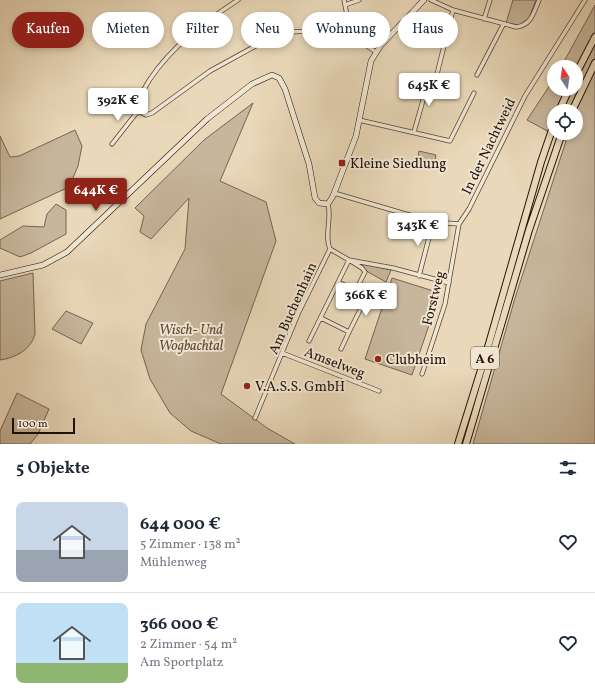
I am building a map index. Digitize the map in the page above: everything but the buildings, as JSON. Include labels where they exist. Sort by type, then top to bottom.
[{"type":"highway","points":[[583,60],[595,37]]},
{"type":"highway","points":[[575,104],[595,63]]},
{"type":"highway","name":"A 6","points":[[458,444],[549,140]]},
{"type":"highway","name":"A 6","points":[[466,444],[531,224],[560,140]]},
{"type":"street","points":[[112,144],[138,111],[137,103],[146,84],[170,53],[238,0]]},
{"type":"street","points":[[344,0],[346,12]]},
{"type":"street","points":[[345,5],[359,0]]},
{"type":"street","points":[[0,275],[43,265],[67,252],[186,138],[225,104],[252,84],[269,76],[276,76],[283,83],[308,158],[314,198],[319,203],[328,204],[334,193],[356,136],[371,61],[376,52],[424,0]]},
{"type":"street","points":[[431,0],[453,10],[516,27],[524,25],[531,19],[539,0]]},
{"type":"street","points":[[484,19],[490,0]]},
{"type":"street","name":"In der Nachtweid","points":[[459,224],[469,209],[518,109],[585,0]]},
{"type":"street","points":[[436,78],[453,10]]},
{"type":"street","points":[[477,75],[504,25]]},
{"type":"street","points":[[138,111],[146,115],[152,113],[210,71],[270,38],[289,32],[302,31]]},
{"type":"street","points":[[370,48],[376,52]]},
{"type":"street","points":[[414,132],[429,79]]},
{"type":"street","points":[[359,120],[450,141],[474,94]]},
{"type":"street","points":[[334,193],[433,222],[459,224]]},
{"type":"street","name":"Am Buchenhain","points":[[255,418],[298,314],[330,249],[328,241],[330,209],[328,204]]},
{"type":"street","points":[[419,276],[433,222]]},
{"type":"street","name":"Forstweg","points":[[422,374],[443,310],[459,224]]},
{"type":"street","points":[[330,249],[362,268],[365,272],[356,290]]},
{"type":"street","points":[[349,260],[366,262],[449,284]]},
{"type":"street","points":[[309,341],[349,260]]},
{"type":"street","points":[[338,282],[367,296],[341,349]]},
{"type":"street","points":[[321,318],[349,332]]},
{"type":"street","name":"Amselweg","points":[[282,353],[379,391]]},
{"type":"green space","points":[[513,0],[536,0],[529,18],[519,25],[506,23]]},
{"type":"green space","points":[[595,5],[595,444],[473,444],[515,298],[566,141],[564,140],[583,140],[583,104],[547,104],[547,131],[527,120],[547,90],[547,96],[583,96],[583,60],[565,60]]},
{"type":"green space","name":"Wisch- Und Wogbachtal","points":[[253,103],[220,181],[266,202],[276,241],[221,394],[267,428],[295,444],[221,444],[191,431],[170,413],[150,379],[141,350],[146,324],[185,249],[189,198],[151,239],[140,232],[144,216],[135,208],[204,140]]},
{"type":"green space","points":[[75,130],[82,146],[78,166],[69,187],[0,219],[0,136],[10,157],[19,156]]},
{"type":"green space","points":[[419,151],[436,155],[434,165],[417,161]]},
{"type":"green space","points":[[56,204],[66,210],[66,234],[31,253],[20,257],[0,248],[0,240],[23,226],[44,227],[47,214]]},
{"type":"green space","points":[[361,263],[391,270],[386,282],[368,272],[361,265]]},
{"type":"green space","points":[[33,273],[35,334],[33,340],[22,352],[0,360],[0,281]]},
{"type":"green space","points":[[392,278],[440,293],[412,375],[365,359]]},
{"type":"green space","points":[[66,311],[93,323],[81,344],[52,329]]},
{"type":"green space","points":[[17,393],[49,409],[38,434],[30,444],[0,444],[0,431]]},
{"type":"place","name":"Kleine Siedlung","points":[[342,163]]},
{"type":"place","name":"Clubheim","points":[[378,359]]},
{"type":"place","name":"V.A.S.S. GmbH","points":[[247,386]]}]
